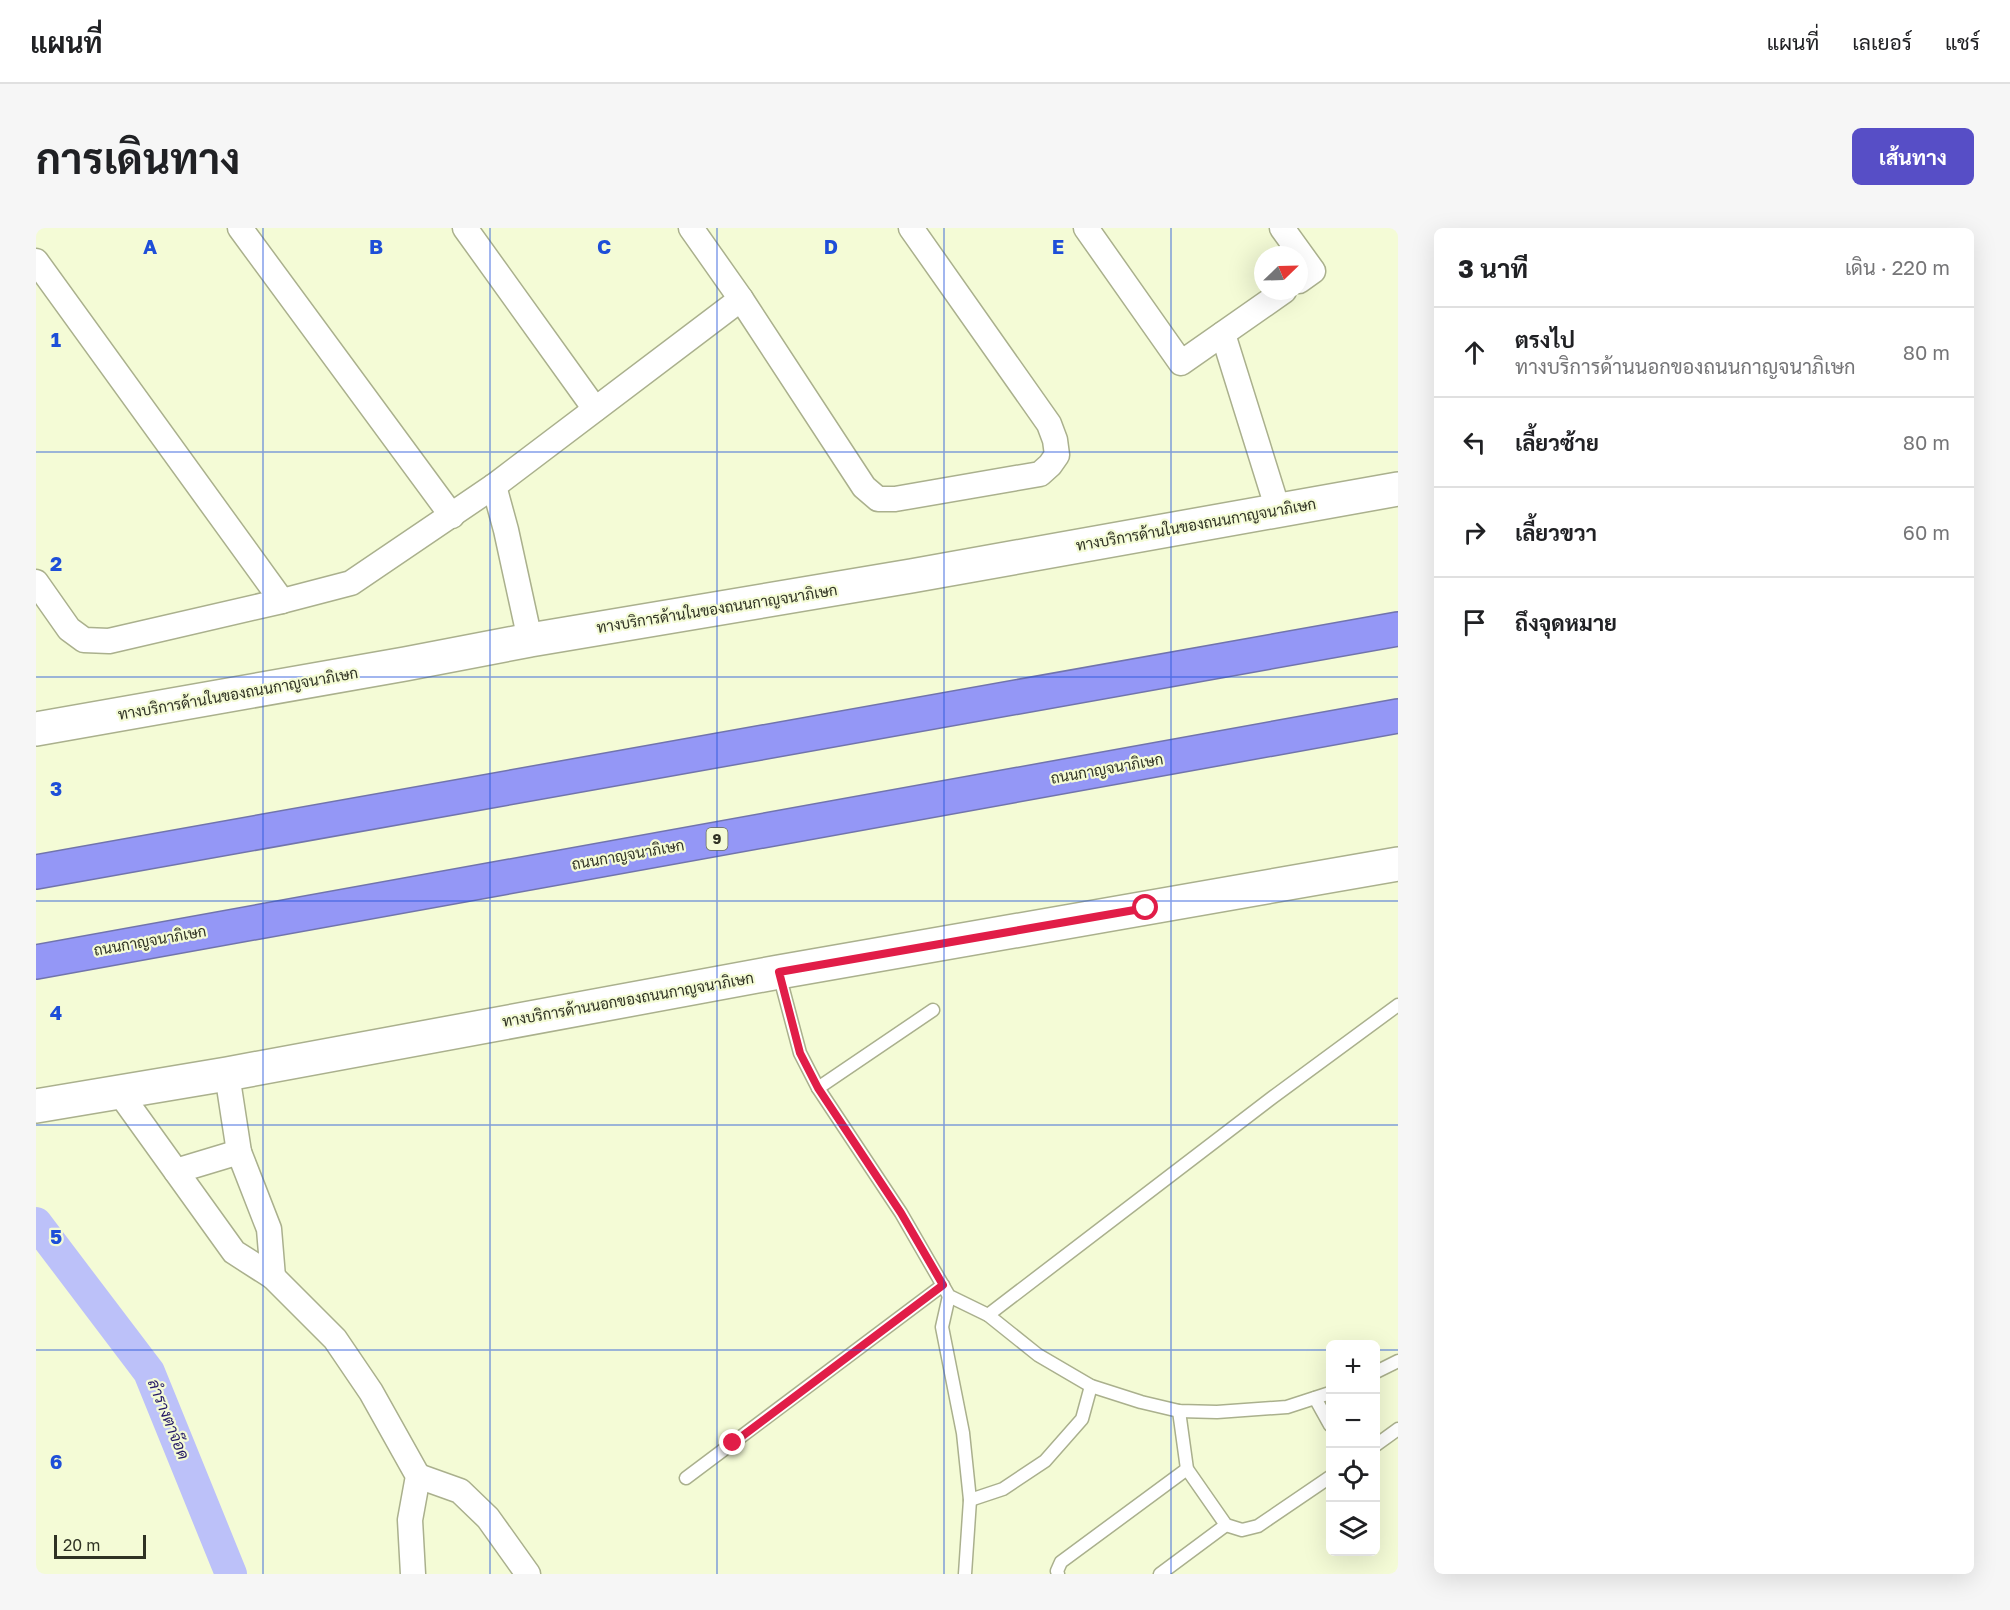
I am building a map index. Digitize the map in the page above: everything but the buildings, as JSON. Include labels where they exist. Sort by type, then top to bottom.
[{"type":"highway","points":[[36,872],[1398,629]]},
{"type":"highway","name":"ถนนกาญจนาภิเษก","points":[[36,962],[1398,716]]},
{"type":"main road","name":"ทางบริการด้านในของถนนกาญจนาภิเษก","points":[[36,729],[530,640],[911,576],[1398,489]]},
{"type":"main road","name":"ทางบริการด้านนอกของถนนกาญจนาภิเษก","points":[[36,1106],[227,1074],[779,972],[1398,864]]},
{"type":"street","points":[[240,228],[452,516]]},
{"type":"street","points":[[465,228],[595,408]]},
{"type":"street","points":[[691,228],[741,299],[864,487],[879,499],[895,499],[1040,474],[1057,455],[1055,440],[1049,424],[911,228]]},
{"type":"street","points":[[1086,228],[1181,363],[1271,300]]},
{"type":"street","points":[[1282,228],[1295,246]]},
{"type":"street","points":[[36,261],[282,601]]},
{"type":"street","points":[[36,582],[69,629],[84,640],[109,641],[351,583],[494,486],[741,299]]},
{"type":"street","points":[[1223,334],[1278,510]]},
{"type":"street","points":[[494,486],[530,640]]},
{"type":"street","points":[[227,1074],[239,1152],[269,1229],[273,1277]]},
{"type":"street","points":[[119,1092],[234,1252],[273,1277],[336,1339],[371,1392],[418,1476],[410,1520],[413,1574]]},
{"type":"street","points":[[176,1171],[239,1152]]},
{"type":"street","points":[[418,1476],[460,1491],[488,1518],[528,1574]]},
{"type":"lane","points":[[779,972],[800,1053],[818,1088],[901,1213],[946,1290],[988,1315],[1038,1355],[1091,1386],[1141,1402],[1179,1411],[1217,1412],[1287,1407],[1327,1394]]},
{"type":"lane","points":[[988,1315],[1264,1104],[1398,1005]]},
{"type":"lane","points":[[818,1088],[933,1010]]},
{"type":"lane","points":[[686,1478],[946,1290]]},
{"type":"lane","points":[[946,1290],[942,1328],[963,1433],[970,1500],[964,1574]]},
{"type":"lane","points":[[1380,1370],[1398,1361]]},
{"type":"lane","points":[[970,1500],[1003,1489],[1045,1461],[1082,1419],[1091,1386]]},
{"type":"lane","points":[[1315,1398],[1326,1418]]},
{"type":"lane","points":[[1179,1411],[1187,1468],[1226,1525],[1242,1530],[1258,1526],[1326,1480]]},
{"type":"lane","points":[[1380,1442],[1398,1429]]},
{"type":"lane","points":[[1058,1574],[1062,1562],[1187,1468]]},
{"type":"lane","points":[[1160,1574],[1226,1525]]},
{"type":"waterway","name":"ลำรางตาจ๊อด","points":[[36,1223],[149,1372],[231,1574]]},
{"type":"route","points":[[733,1443],[943,1285],[901,1213],[818,1088],[800,1053],[779,972],[1146,908]]}]
